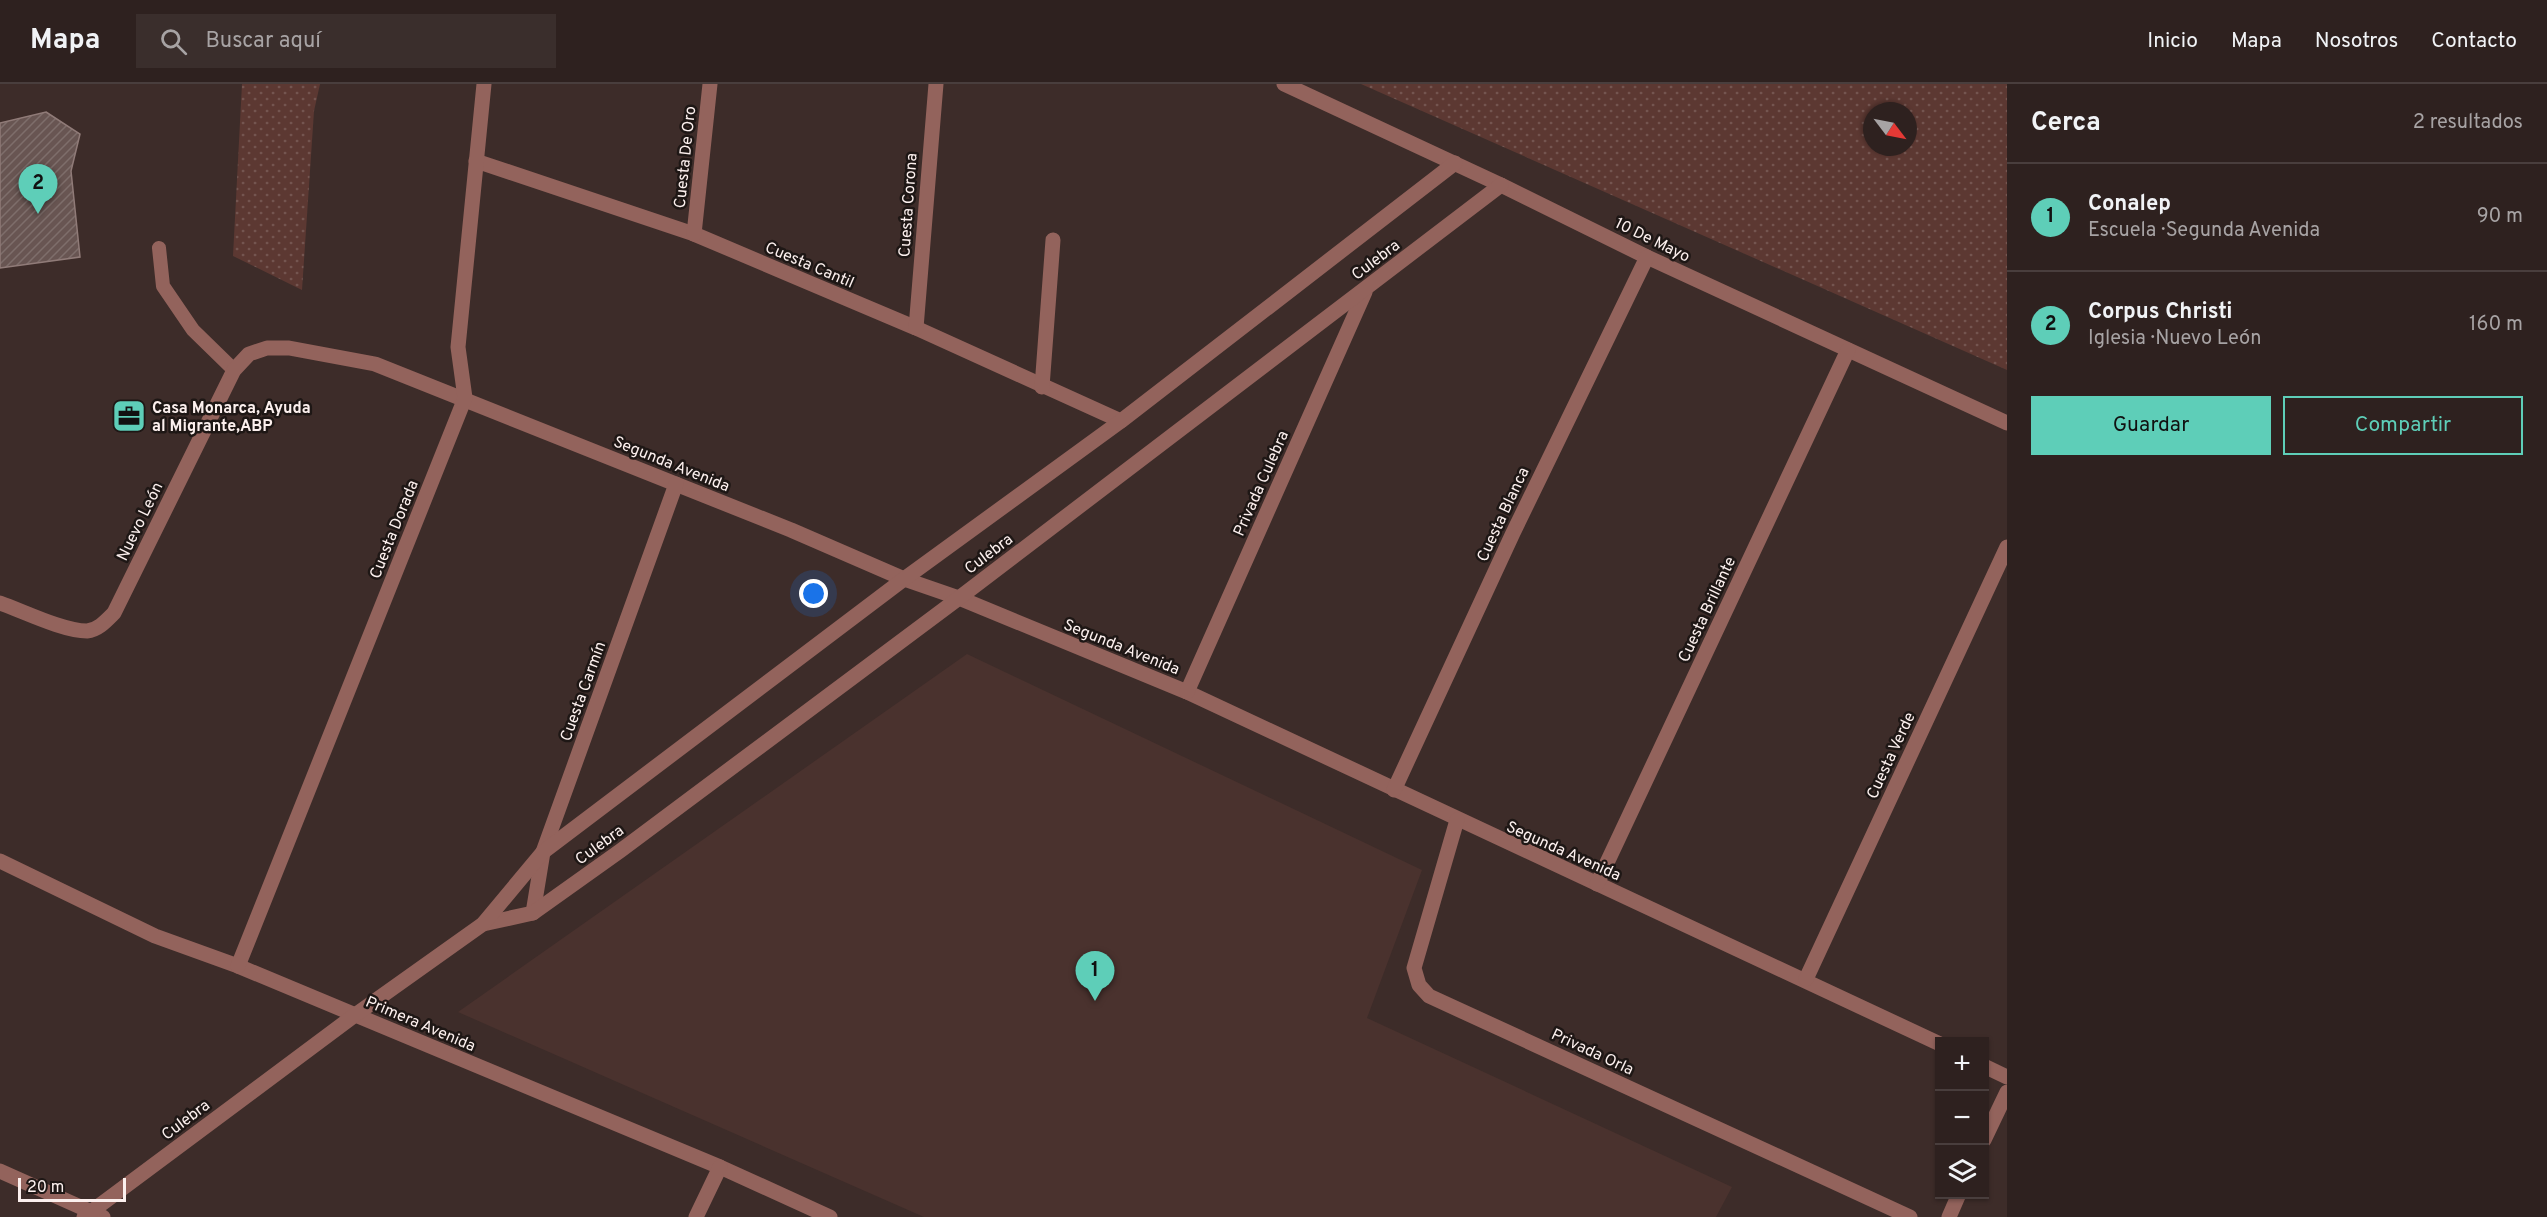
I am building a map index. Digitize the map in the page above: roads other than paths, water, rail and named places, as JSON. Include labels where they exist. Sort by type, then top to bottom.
[{"type":"street","name":"Cuesta Dorada","points":[[238,966],[465,398],[458,347],[484,84]]},
{"type":"street","name":"Cuesta De Oro","points":[[694,234],[710,84]]},
{"type":"street","name":"Cuesta Corona","points":[[916,328],[936,84]]},
{"type":"street","name":"10 De Mayo","points":[[1284,84],[1455,163],[1647,257],[2007,423]]},
{"type":"street","name":"Cuesta Cantil","points":[[476,161],[694,234],[916,328],[1121,421]]},
{"type":"street","name":"Culebra","points":[[92,1215],[355,1015],[483,924],[543,852],[904,579],[1121,421],[1455,163]]},
{"type":"street","name":"Culebra","points":[[483,924],[533,913],[620,851],[959,598],[1501,185]]},
{"type":"street","points":[[1042,387],[1053,240]]},
{"type":"street","name":"Cuesta Blanca","points":[[1394,790],[1512,533],[1647,257]]},
{"type":"street","name":"Privada Culebra","points":[[1187,692],[1366,289]]},
{"type":"street","name":"Segunda Avenida","points":[[267,348],[289,348],[375,364],[465,398],[904,579],[959,598],[1187,692],[1456,820],[1806,979],[1935,1042]]},
{"type":"street","name":"Nuevo León","points":[[0,603],[72,628],[88,631],[101,626],[114,613],[234,370],[249,354],[267,348]]},
{"type":"street","name":"Cuesta Brillante","points":[[1597,884],[1848,350]]},
{"type":"street","name":"Cuesta Carmín","points":[[533,913],[543,852],[676,484]]},
{"type":"street","name":"Cuesta Verde","points":[[1806,979],[2007,547]]},
{"type":"street","name":"Privada Orla","points":[[1456,820],[1414,968],[1419,985],[1429,996],[1910,1217]]},
{"type":"street","name":"Primera Avenida","points":[[0,861],[155,936],[238,966],[720,1167],[830,1217]]},
{"type":"street","points":[[1989,1068],[2007,1077]]},
{"type":"street","points":[[1989,1130],[2007,1092]]},
{"type":"street","points":[[696,1217],[720,1167]]},
{"type":"street","points":[[0,1171],[92,1215]]},
{"type":"street","points":[[1949,1217],[1957,1199]]},
{"type":"lane","points":[[159,248],[163,286],[193,330],[234,370]]},
{"type":"place","name":"Corpus Christi","points":[[38,214]]},
{"type":"place","name":"Casa Monarca, Ayuda al Migrante,ABP","points":[[129,416]]},
{"type":"place","name":"Conalep","points":[[1095,1001]]}]
